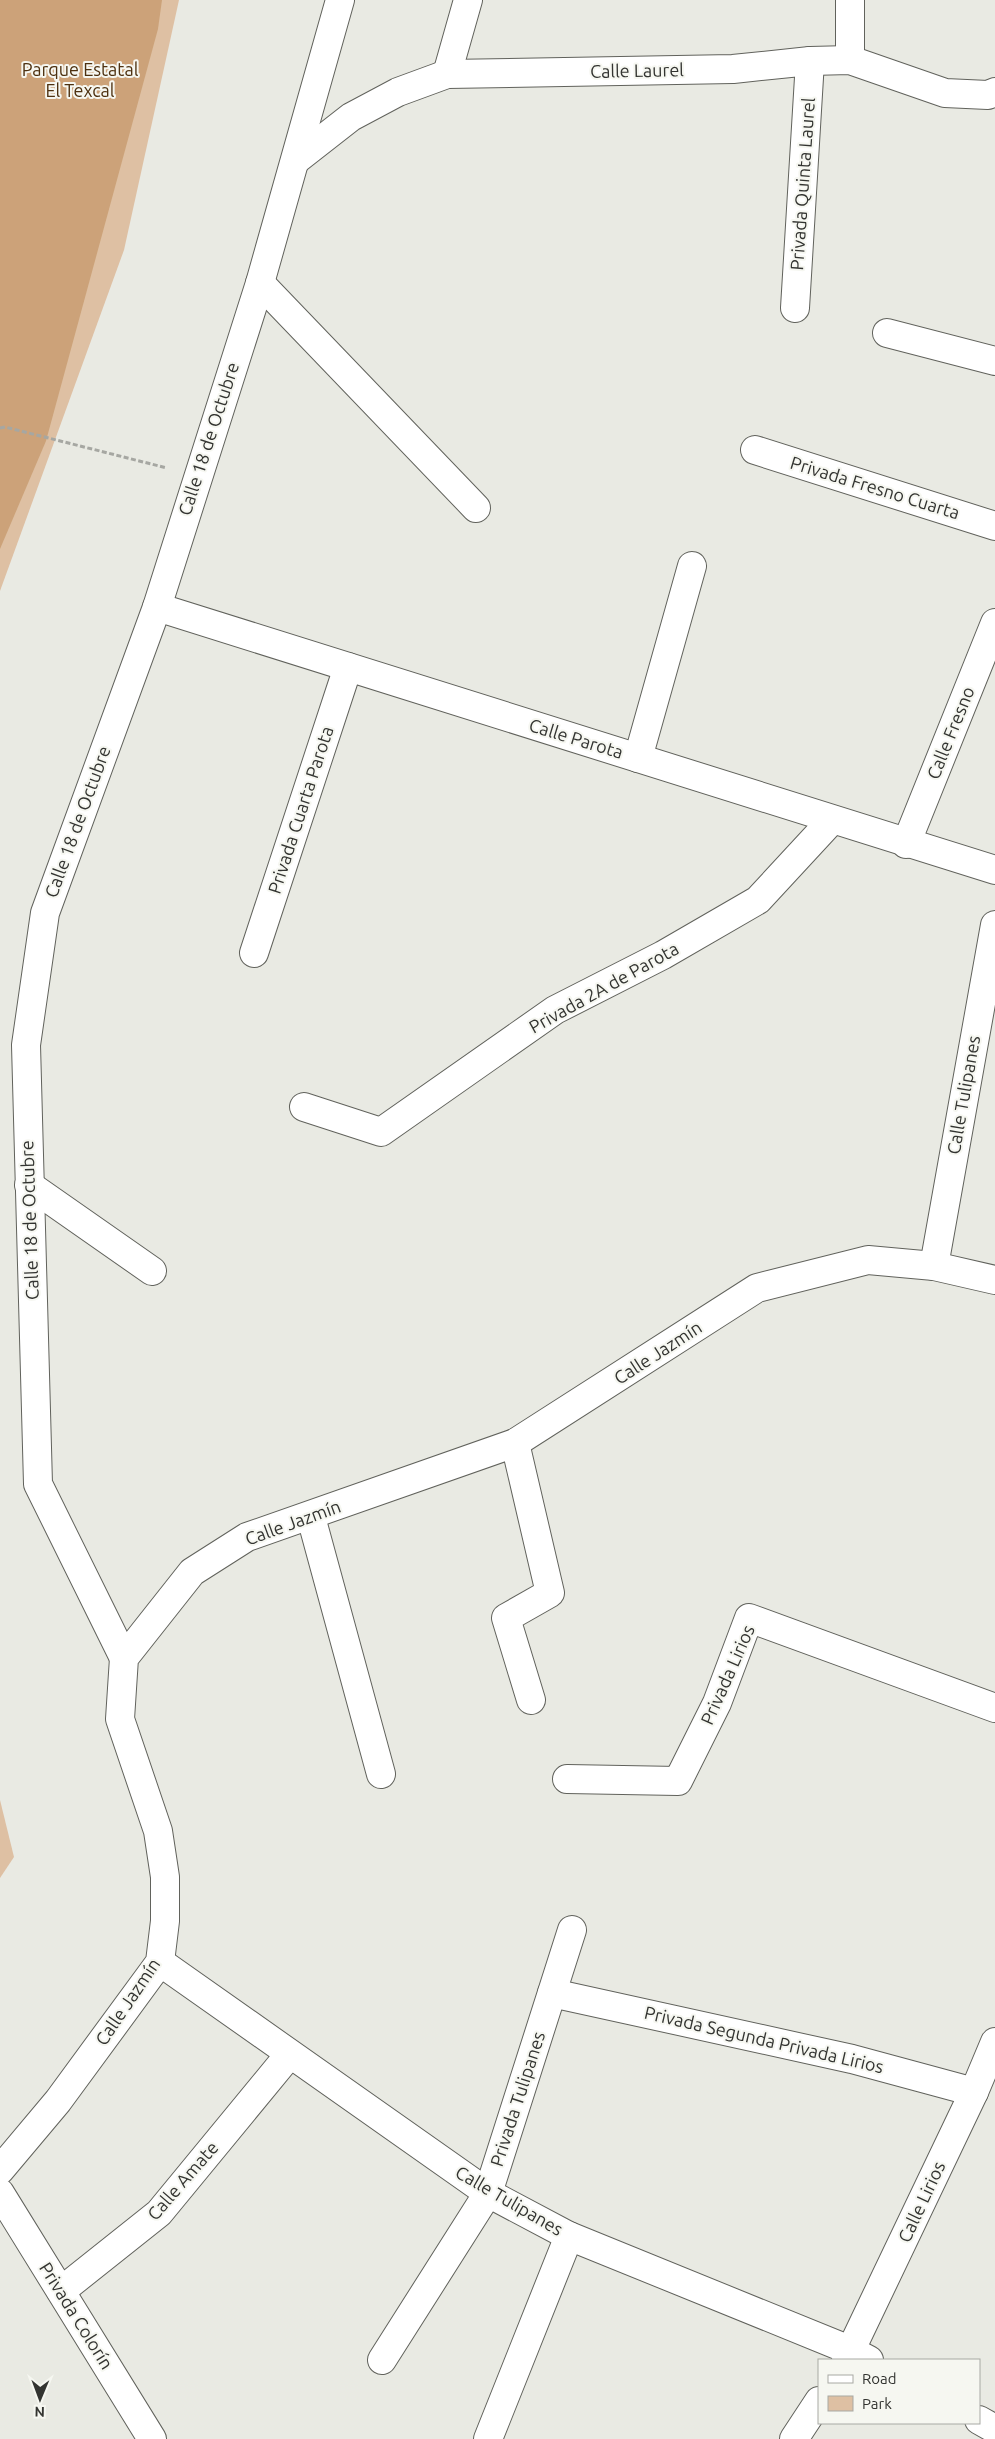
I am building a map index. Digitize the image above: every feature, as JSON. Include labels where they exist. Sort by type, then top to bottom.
[{"type":"street","name":"Calle 18 de Octubre","points":[[124,1658],[38,1484],[26,1045],[45,913],[157,607],[197,476],[260,283],[340,0]]},
{"type":"street","points":[[447,74],[468,0]]},
{"type":"street","points":[[850,0],[850,60]]},
{"type":"street","name":"Calle Laurel","points":[[296,160],[351,117],[398,92],[447,74],[732,69],[810,61],[850,60],[945,93],[988,95],[995,92]]},
{"type":"street","name":"Privada Quinta Laurel","points":[[795,308],[810,61]]},
{"type":"street","points":[[260,283],[476,508]]},
{"type":"street","points":[[887,333],[995,361]]},
{"type":"street","name":"Privada Fresno Cuarta","points":[[755,450],[995,526]]},
{"type":"street","points":[[638,758],[692,566]]},
{"type":"street","name":"Calle Parota","points":[[157,607],[906,844],[995,870]]},
{"type":"street","name":"Calle Fresno","points":[[906,844],[995,623]]},
{"type":"street","name":"Privada Cuarta Parota","points":[[254,953],[348,667]]},
{"type":"street","name":"Privada 2A de Parota","points":[[304,1106],[381,1132],[555,1010],[664,955],[758,900],[832,820]]},
{"type":"street","name":"Calle Tulipanes","points":[[934,1266],[995,925]]},
{"type":"street","points":[[29,1185],[152,1270]]},
{"type":"street","name":"Calle Jazmín","points":[[0,2170],[58,2101],[160,1962],[165,1921],[165,1877],[158,1831],[120,1719],[124,1658],[192,1572],[247,1537],[311,1517],[515,1444],[758,1288],[868,1260],[934,1266],[995,1280]]},
{"type":"street","points":[[515,1444],[550,1593],[506,1618],[531,1700]]},
{"type":"street","points":[[311,1517],[381,1774]]},
{"type":"street","name":"Privada Lirios","points":[[567,1780],[678,1781],[717,1703],[749,1618],[995,1708]]},
{"type":"street","name":"Privada Tulipanes","points":[[382,2360],[488,2194],[572,1930]]},
{"type":"street","name":"Calle Tulipanes","points":[[160,1962],[488,2194],[569,2236],[856,2357]]},
{"type":"street","name":"Privada Segunda Privada Lirios","points":[[552,1993],[852,2059],[974,2092]]},
{"type":"street","name":"Calle Lirios","points":[[856,2357],[995,2042]]},
{"type":"street","name":"Calle Amate","points":[[61,2291],[159,2214],[289,2055]]},
{"type":"street","name":"Privada Colorín","points":[[0,2193],[152,2439]]},
{"type":"street","points":[[488,2439],[569,2236]]},
{"type":"street","points":[[794,2439],[818,2403]]},
{"type":"street","points":[[980,2421],[995,2429]]},
{"type":"path","points":[[0,428],[5,427],[197,476]]},
{"type":"green space","name":"Parque Estatal El Texcal","points":[[0,0],[179,0],[124,250],[0,591]]},
{"type":"green space","name":"Parque Estatal El Texcal","points":[[0,0],[162,0],[158,29],[46,441],[0,549]]},
{"type":"green space","points":[[0,1800],[14,1857],[0,1878]]}]
